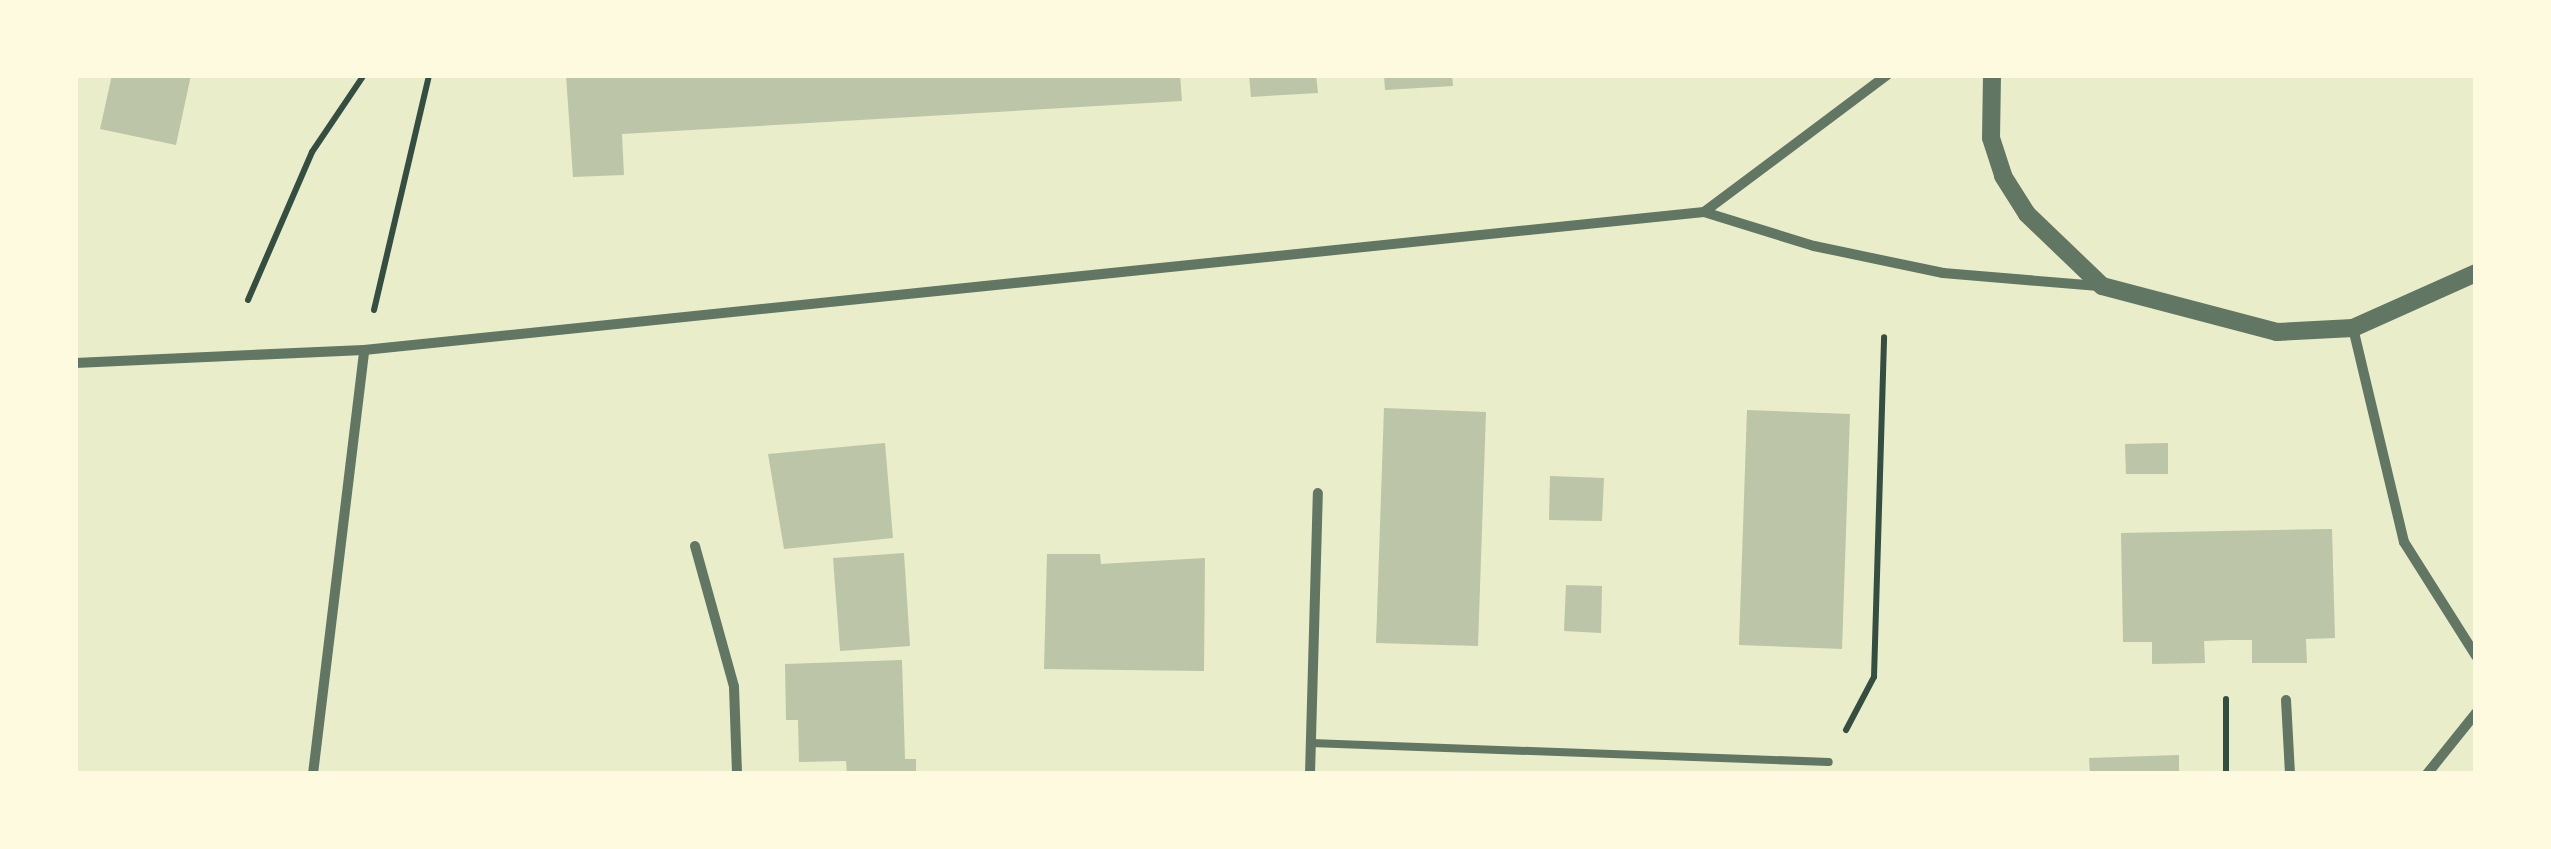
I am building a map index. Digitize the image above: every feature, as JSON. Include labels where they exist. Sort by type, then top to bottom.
[{"type":"street","points":[[1704,212],[1887,75]]},
{"type":"street","points":[[1992,75],[1991,138],[2003,176],[2027,214],[2102,286]]},
{"type":"street","points":[[75,363],[364,350],[1704,212],[1814,246],[1943,273],[2102,286],[2277,332],[2353,328],[2476,273]]},
{"type":"street","points":[[2353,328],[2404,542],[2476,656]]},
{"type":"street","points":[[313,774],[364,350]]},
{"type":"street","points":[[1310,774],[1318,493]]},
{"type":"street","points":[[695,546],[734,686],[737,774]]},
{"type":"street","points":[[2286,700],[2290,774]]},
{"type":"street","points":[[2427,774],[2476,712]]},
{"type":"lane","points":[[1311,743],[1829,762]]},
{"type":"path","points":[[248,300],[312,152],[364,75]]},
{"type":"path","points":[[364,350],[429,75]]},
{"type":"path","points":[[1829,762],[1874,677],[1884,337]]},
{"type":"path","points":[[2226,699],[2226,774]]},
{"type":"building","points":[[112,75],[191,75],[176,145],[100,129]]},
{"type":"building","points":[[566,75],[1180,75],[1182,101],[622,134],[624,175],[573,177]]},
{"type":"building","points":[[1249,75],[1316,75],[1318,93],[1251,97]]},
{"type":"building","points":[[1384,75],[1452,75],[1453,86],[1385,90]]},
{"type":"building","points":[[1384,408],[1486,412],[1478,646],[1376,643]]},
{"type":"building","points":[[1747,410],[1850,414],[1842,649],[1739,645]]},
{"type":"building","points":[[885,443],[893,538],[784,549],[768,454]]},
{"type":"building","points":[[2168,443],[2168,474],[2126,474],[2125,444]]},
{"type":"building","points":[[1550,476],[1604,478],[1602,521],[1549,520]]},
{"type":"building","points":[[2332,529],[2335,638],[2306,639],[2307,663],[2252,663],[2252,640],[2229,640],[2204,641],[2205,663],[2152,664],[2152,642],[2123,642],[2121,533]]},
{"type":"building","points":[[904,553],[910,646],[840,651],[833,558]]},
{"type":"building","points":[[1047,554],[1100,554],[1101,564],[1205,558],[1204,671],[1044,669]]},
{"type":"building","points":[[1566,585],[1602,586],[1601,633],[1564,631]]},
{"type":"building","points":[[902,660],[905,759],[916,759],[916,774],[847,774],[846,761],[799,762],[798,720],[786,720],[785,664]]},
{"type":"building","points":[[2179,755],[2179,774],[2090,774],[2089,758]]}]
